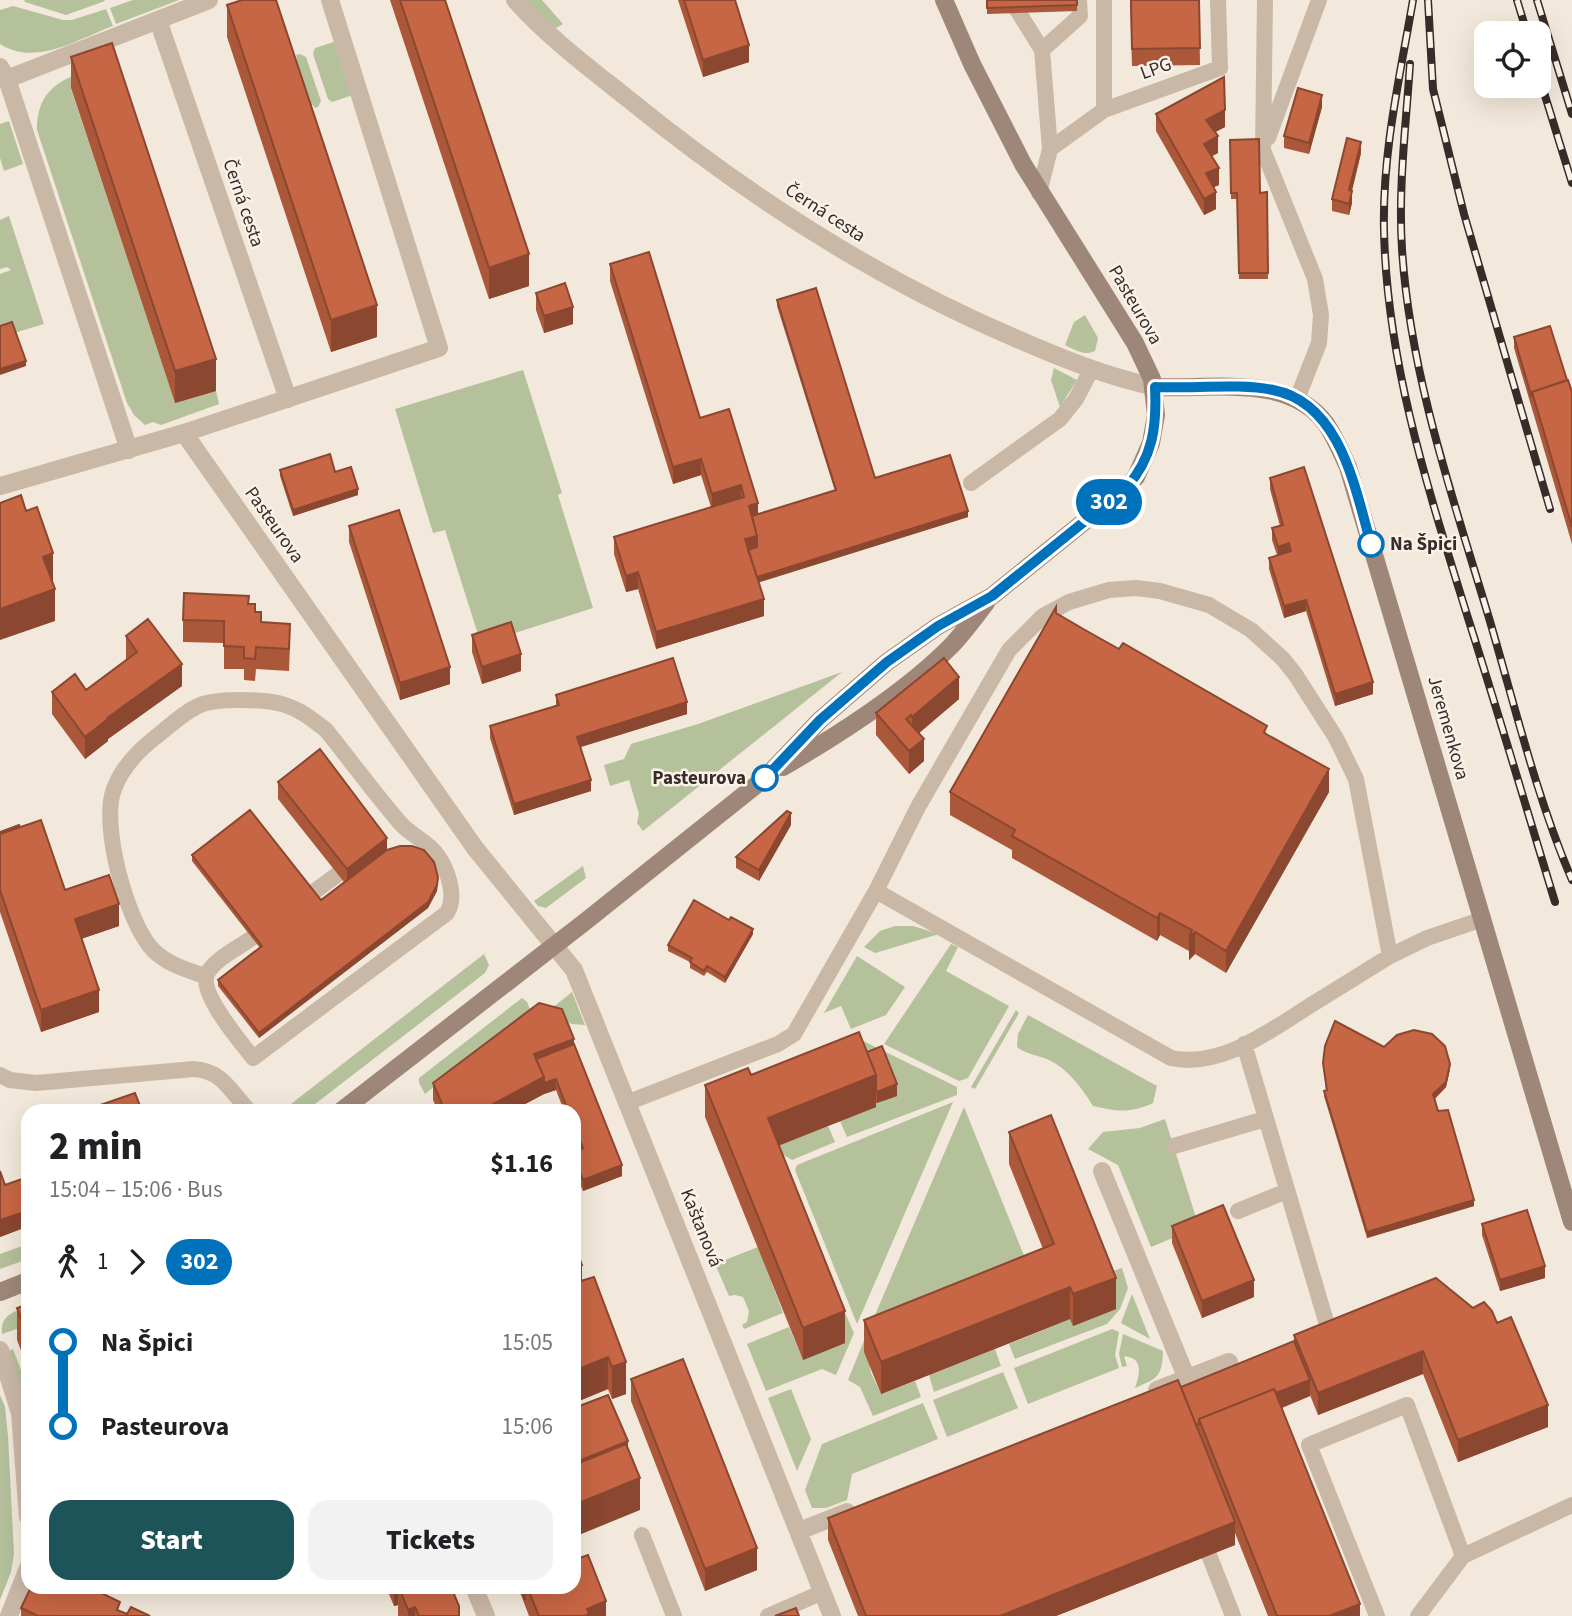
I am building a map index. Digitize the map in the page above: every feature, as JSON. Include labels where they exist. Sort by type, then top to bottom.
[{"type":"main road","name":"Pasteurova","points":[[350,1104],[765,778],[820,720],[887,662],[938,626],[992,596],[1108,503],[1136,477],[1155,427],[1155,387],[1135,343],[1076,246],[1039,193],[998,116],[944,0]]},
{"type":"main road","name":"Jeremenkova","points":[[1155,387],[1262,388],[1297,399],[1325,422],[1348,467],[1572,1222]]},
{"type":"main road","name":"Pasteurova","points":[[765,778],[819,747],[933,663],[992,596]]},
{"type":"main road","points":[[0,1292],[21,1284]]},
{"type":"street","points":[[129,450],[3,73],[209,0]]},
{"type":"street","points":[[0,486],[184,433],[439,348],[330,0]]},
{"type":"street","name":"Černá cesta","points":[[515,0],[551,36],[671,134],[821,238],[870,267],[973,320],[1090,370],[1155,387]]},
{"type":"street","name":"Černá cesta","points":[[158,20],[288,399]]},
{"type":"street","name":"Pasteurova","points":[[184,433],[475,848],[555,945]]},
{"type":"street","name":"Kaštanová","points":[[555,945],[578,977],[832,1616]]},
{"type":"street","points":[[1102,1171],[1187,1379]]},
{"type":"street","points":[[0,1350],[20,1412],[21,1425]]},
{"type":"street","points":[[1139,1397],[1229,1362]]},
{"type":"street","points":[[799,1531],[862,1506]]},
{"type":"street","points":[[9,1616],[21,1586]]},
{"type":"street","points":[[477,1594],[486,1616]]},
{"type":"lane","points":[[1011,0],[1042,50],[1050,149],[1039,193]]},
{"type":"lane","points":[[1042,50],[1080,16],[1079,0]]},
{"type":"lane","points":[[1104,0],[1104,110]]},
{"type":"lane","name":"LPG","points":[[1050,149],[1104,110],[1220,68],[1219,0]]},
{"type":"lane","points":[[1265,0],[1263,150],[1315,279],[1321,315],[1319,343],[1297,399]]},
{"type":"lane","points":[[1263,150],[1319,0]]},
{"type":"lane","points":[[971,483],[1060,419],[1076,399],[1090,370]]},
{"type":"lane","points":[[629,1102],[778,1044],[794,1034],[876,891],[918,807],[1009,650],[1043,616],[1087,595],[1120,588],[1157,590],[1209,605],[1251,631],[1283,659],[1295,674],[1336,738],[1356,779],[1390,956]]},
{"type":"lane","points":[[205,976],[186,970],[156,953],[138,930],[114,851],[110,808],[114,787],[132,759],[195,707],[218,702],[269,702],[297,710],[326,730],[403,826],[433,850],[444,868],[451,889],[447,913],[253,1058],[209,997],[205,984],[205,976],[217,962],[252,938]]},
{"type":"lane","points":[[387,838],[403,826]]},
{"type":"lane","points":[[311,894],[338,874]]},
{"type":"lane","points":[[876,891],[1171,1058],[1181,1060],[1209,1058],[1244,1044],[1390,956],[1427,938],[1483,919]]},
{"type":"lane","points":[[1244,1044],[1328,1328]]},
{"type":"lane","points":[[0,1075],[10,1080],[36,1083],[205,1069],[224,1080],[243,1104]]},
{"type":"lane","points":[[1174,1146],[1265,1118]]},
{"type":"lane","points":[[1238,1211],[1287,1191]]},
{"type":"lane","points":[[1377,1616],[1309,1445],[1406,1405],[1463,1556]]},
{"type":"lane","points":[[1418,1616],[1463,1556],[1572,1505]]},
{"type":"lane","points":[[642,1535],[674,1616]]},
{"type":"lane","points":[[1209,1555],[1233,1616]]},
{"type":"lane","points":[[768,1616],[823,1592]]},
{"type":"green space","points":[[24,0],[104,0],[105,1],[66,15]]},
{"type":"green space","points":[[133,0],[179,0],[116,24],[110,8]]},
{"type":"green space","points":[[520,0],[542,0],[563,24],[551,31]]},
{"type":"green space","points":[[13,6],[63,20],[72,20],[106,9],[113,26],[57,48],[28,53],[0,44],[0,10]]},
{"type":"green space","points":[[334,42],[353,95],[332,102],[328,99],[313,54],[315,48]]},
{"type":"green space","points":[[296,55],[306,57],[321,101],[315,108],[313,105],[301,109],[286,62],[297,59]]},
{"type":"green space","points":[[112,61],[71,89],[175,403],[216,391],[219,404],[161,425],[153,422],[145,425],[134,415],[127,403],[37,130],[43,100],[50,90],[71,77]]},
{"type":"green space","points":[[9,121],[23,164],[4,171],[0,158],[0,124]]},
{"type":"green space","points":[[9,216],[44,324],[14,333],[0,331],[0,274],[11,270],[7,267],[0,269],[0,220]]},
{"type":"green space","points":[[1085,315],[1098,338],[1095,351],[1087,353],[1065,345],[1074,322]]},
{"type":"green space","points":[[1054,368],[1077,380],[1060,407],[1051,380]]},
{"type":"green space","points":[[523,370],[562,493],[558,495],[593,608],[481,644],[445,530],[433,533],[395,409]]},
{"type":"green space","points":[[842,672],[643,831],[637,823],[639,814],[629,780],[610,786],[604,765],[624,759],[631,744],[698,724]]},
{"type":"green space","points":[[583,866],[586,878],[546,908],[538,906],[534,901]]},
{"type":"green space","points":[[895,926],[913,926],[939,934],[875,953],[864,947],[880,931]]},
{"type":"green space","points":[[951,944],[958,947],[946,971],[1009,1006],[968,1078],[959,1081],[884,1044]]},
{"type":"green space","points":[[484,954],[489,965],[485,973],[315,1104],[291,1104]]},
{"type":"green space","points":[[857,956],[905,987],[886,1015],[851,1029],[841,1006],[824,1013]]},
{"type":"green space","points":[[572,992],[585,1025],[572,1024],[546,1013]]},
{"type":"green space","points":[[522,998],[531,1012],[425,1094],[419,1078]]},
{"type":"green space","points":[[1016,1010],[1019,1013],[975,1089],[971,1087]]},
{"type":"green space","points":[[1028,1015],[1157,1086],[1153,1103],[1137,1109],[1123,1110],[1093,1106],[1062,1068],[1017,1047],[1018,1034]]},
{"type":"green space","points":[[851,1035],[957,1087],[957,1095],[847,1137],[840,1121],[875,1107],[874,1102],[878,1103],[897,1095],[814,1051]]},
{"type":"green space","points":[[953,1102],[857,1324],[795,1170],[797,1165]]},
{"type":"green space","points":[[964,1107],[1025,1258],[869,1329]]},
{"type":"green space","points":[[1165,1119],[1199,1227],[1151,1247],[1118,1165],[1088,1149],[1103,1132],[1140,1128]]},
{"type":"green space","points":[[828,1126],[835,1142],[792,1160],[772,1148]]},
{"type":"green space","points":[[21,1246],[21,1262],[0,1269],[0,1254]]},
{"type":"green space","points":[[758,1247],[783,1313],[744,1329],[742,1325],[747,1322],[749,1311],[743,1297],[729,1296],[715,1264]]},
{"type":"green space","points":[[1122,1268],[1128,1288],[1120,1309],[1107,1324],[1015,1359],[1009,1344],[1070,1319],[1102,1275]]},
{"type":"green space","points":[[1132,1294],[1150,1339],[1121,1323]]},
{"type":"green space","points":[[842,1306],[854,1333],[836,1375],[822,1369],[766,1391],[747,1344],[789,1327],[803,1360]]},
{"type":"green space","points":[[21,1309],[21,1327],[2,1334],[3,1322],[13,1312]]},
{"type":"green space","points":[[1112,1329],[1119,1332],[1115,1355],[1119,1368],[1028,1404],[1014,1368]]},
{"type":"green space","points":[[1123,1334],[1163,1351],[1157,1376],[1135,1388],[1139,1373],[1138,1364],[1131,1357],[1124,1356],[1127,1366],[1122,1367],[1119,1354]]},
{"type":"green space","points":[[865,1338],[871,1373],[881,1394],[915,1381],[921,1397],[873,1416],[860,1387],[848,1380]]},
{"type":"green space","points":[[13,1349],[21,1370],[21,1389],[8,1351]]},
{"type":"green space","points":[[995,1349],[1001,1366],[934,1392],[929,1375]]},
{"type":"green space","points":[[1003,1372],[1018,1408],[947,1437],[933,1400]]},
{"type":"green space","points":[[791,1389],[811,1439],[797,1471],[768,1398]]},
{"type":"green space","points":[[0,1395],[5,1407],[8,1436],[14,1554],[11,1572],[0,1600]]},
{"type":"green space","points":[[923,1403],[938,1439],[852,1474],[847,1500],[826,1508],[812,1508],[805,1490],[822,1444]]},
{"type":"building","points":[[242,0],[276,0],[377,305],[331,320],[227,5]]},
{"type":"building","points":[[400,0],[445,0],[529,254],[489,268]]},
{"type":"building","points":[[684,0],[735,0],[749,45],[703,60]]},
{"type":"building","points":[[987,0],[1077,0],[1077,5],[987,8]]},
{"type":"building","points":[[1131,0],[1199,0],[1200,48],[1132,49]]},
{"type":"building","points":[[112,43],[216,359],[175,371],[71,57]]},
{"type":"building","points":[[1224,77],[1225,110],[1206,120],[1218,136],[1204,144],[1219,168],[1206,173],[1216,192],[1204,199],[1156,114]]},
{"type":"building","points":[[1298,88],[1322,95],[1309,143],[1284,136]]},
{"type":"building","points":[[1347,138],[1361,142],[1349,190],[1352,191],[1349,204],[1332,199]]},
{"type":"building","points":[[1259,139],[1260,193],[1267,192],[1268,273],[1239,273],[1237,193],[1231,193],[1230,140]]},
{"type":"building","points":[[649,252],[700,418],[729,409],[758,503],[749,506],[757,536],[745,539],[764,599],[656,632],[638,572],[626,576],[614,537],[744,497],[741,485],[712,494],[701,459],[673,467],[610,264]]},
{"type":"building","points":[[565,283],[573,307],[544,316],[536,293]]},
{"type":"building","points":[[816,288],[875,478],[950,455],[968,511],[757,577],[748,550],[757,547],[752,516],[836,490],[777,300]]},
{"type":"building","points":[[12,322],[26,361],[0,369],[0,326]]},
{"type":"building","points":[[1550,326],[1567,380],[1532,392],[1531,395],[1514,337]]},
{"type":"building","points":[[1568,380],[1572,392],[1572,527],[1532,392]]},
{"type":"building","points":[[330,454],[335,472],[351,467],[358,489],[293,510],[280,470]]},
{"type":"building","points":[[1304,467],[1373,682],[1335,694],[1306,600],[1284,606],[1269,558],[1291,551],[1289,543],[1278,547],[1272,528],[1283,525],[1270,478]]},
{"type":"building","points":[[21,495],[26,511],[37,507],[53,553],[43,557],[55,589],[0,609],[0,503]]},
{"type":"building","points":[[399,510],[450,667],[400,683],[349,526]]},
{"type":"building","points":[[184,593],[249,596],[248,604],[255,604],[255,612],[261,612],[261,622],[290,624],[289,649],[256,647],[255,659],[244,658],[244,647],[224,646],[224,621],[183,620]]},
{"type":"building","points":[[1056,607],[1056,613],[1085,630],[1119,649],[1123,643],[1267,726],[1264,732],[1266,734],[1329,769],[1226,951],[1195,932],[1189,938],[1192,930],[1160,913],[1157,918],[1012,836],[1015,830],[950,792]]},
{"type":"building","points":[[148,619],[182,664],[85,737],[52,692],[75,674],[86,690],[137,652],[126,636]]},
{"type":"building","points":[[511,622],[521,654],[482,667],[472,635]]},
{"type":"building","points":[[673,658],[687,702],[577,737],[591,780],[514,804],[490,726],[559,705],[556,695]]},
{"type":"building","points":[[944,658],[959,677],[912,717],[911,715],[906,719],[924,739],[909,751],[876,713]]},
{"type":"building","points":[[320,749],[387,838],[347,869],[278,782]]},
{"type":"building","points":[[250,810],[321,900],[387,850],[400,846],[424,850],[434,862],[438,877],[428,902],[259,1033],[218,980],[262,946],[192,855]]},
{"type":"building","points":[[787,811],[791,813],[759,870],[736,857]]},
{"type":"building","points":[[41,820],[65,890],[109,875],[119,904],[75,919],[99,990],[41,1010],[0,890],[0,834]]},
{"type":"building","points":[[19,825],[20,827],[0,834],[0,832]]},
{"type":"building","points":[[694,900],[729,920],[731,917],[753,929],[725,977],[707,966],[704,971],[690,962],[692,958],[668,945]]},
{"type":"building","points":[[539,1003],[562,1009],[574,1039],[534,1054],[544,1077],[493,1104],[442,1104],[433,1083]]},
{"type":"building","points":[[1335,1021],[1384,1047],[1397,1035],[1414,1030],[1432,1034],[1445,1046],[1450,1064],[1446,1082],[1433,1094],[1438,1111],[1448,1110],[1474,1200],[1367,1232],[1324,1091],[1327,1090],[1323,1063],[1325,1046]]},
{"type":"building","points":[[859,1032],[876,1075],[768,1118],[845,1311],[803,1328],[705,1085],[748,1068],[751,1075]]},
{"type":"building","points":[[574,1044],[622,1165],[583,1180],[581,1104],[565,1104],[556,1079],[544,1083],[536,1059]]},
{"type":"building","points":[[882,1046],[897,1084],[876,1092],[876,1075],[867,1052]]},
{"type":"building","points":[[135,1093],[139,1104],[103,1104]]},
{"type":"building","points":[[1051,1115],[1116,1278],[1073,1294],[1070,1287],[881,1362],[864,1320],[1054,1244],[1009,1132]]},
{"type":"building","points":[[0,1171],[5,1185],[21,1179],[21,1213],[0,1220]]},
{"type":"building","points":[[1223,1205],[1254,1280],[1202,1301],[1172,1226]]},
{"type":"building","points":[[1527,1210],[1545,1266],[1500,1280],[1482,1224]]},
{"type":"building","points":[[594,1277],[626,1362],[612,1367],[608,1357],[581,1368],[581,1281]]},
{"type":"building","points":[[1436,1278],[1473,1308],[1484,1302],[1497,1323],[1511,1317],[1548,1405],[1458,1440],[1423,1351],[1318,1393],[1294,1335]]},
{"type":"building","points":[[1294,1341],[1310,1380],[1276,1393],[1274,1389],[1199,1419],[1199,1424],[1196,1425],[1181,1387]]},
{"type":"building","points":[[683,1359],[757,1548],[705,1569],[631,1379]]},
{"type":"building","points":[[1178,1380],[1235,1522],[1000,1616],[866,1616],[828,1518]]},
{"type":"building","points":[[1274,1389],[1360,1604],[1329,1616],[1277,1616],[1199,1419]]},
{"type":"building","points":[[608,1395],[628,1441],[581,1460],[581,1405]]},
{"type":"building","points":[[626,1444],[640,1478],[581,1502],[581,1462]]},
{"type":"building","points":[[588,1555],[606,1601],[587,1609],[589,1614],[585,1616],[539,1616],[530,1594],[581,1594],[581,1558]]},
{"type":"building","points":[[28,1594],[103,1594],[120,1602],[117,1610],[127,1614],[131,1607],[150,1616],[38,1616],[21,1608]]},
{"type":"building","points":[[402,1594],[454,1594],[459,1606],[459,1616],[419,1616],[415,1607],[408,1610]]},
{"type":"building","points":[[796,1608],[799,1616],[775,1616]]},
{"type":"railway","points":[[1413,0],[1393,115],[1384,202],[1387,281],[1393,330],[1412,428],[1425,476],[1555,902]]},
{"type":"railway","points":[[1428,0],[1433,89],[1464,214],[1550,509]]},
{"type":"railway","points":[[1517,0],[1523,21]]},
{"type":"railway","points":[[1537,0],[1572,114]]},
{"type":"railway","points":[[1410,64],[1401,226],[1414,343],[1448,482],[1527,750],[1572,880]]},
{"type":"railway","points":[[1546,98],[1572,183]]},
{"type":"bus line","name":"302","points":[[765,778],[820,720],[887,662],[938,626],[992,596],[1126,488],[1136,477],[1151,443],[1156,415],[1155,387],[1262,388],[1289,395],[1314,411],[1334,436],[1348,467],[1371,544]]},
{"type":"place","name":"Na Špici","points":[[1371,544]]},
{"type":"place","name":"Pasteurova","points":[[765,778]]}]
